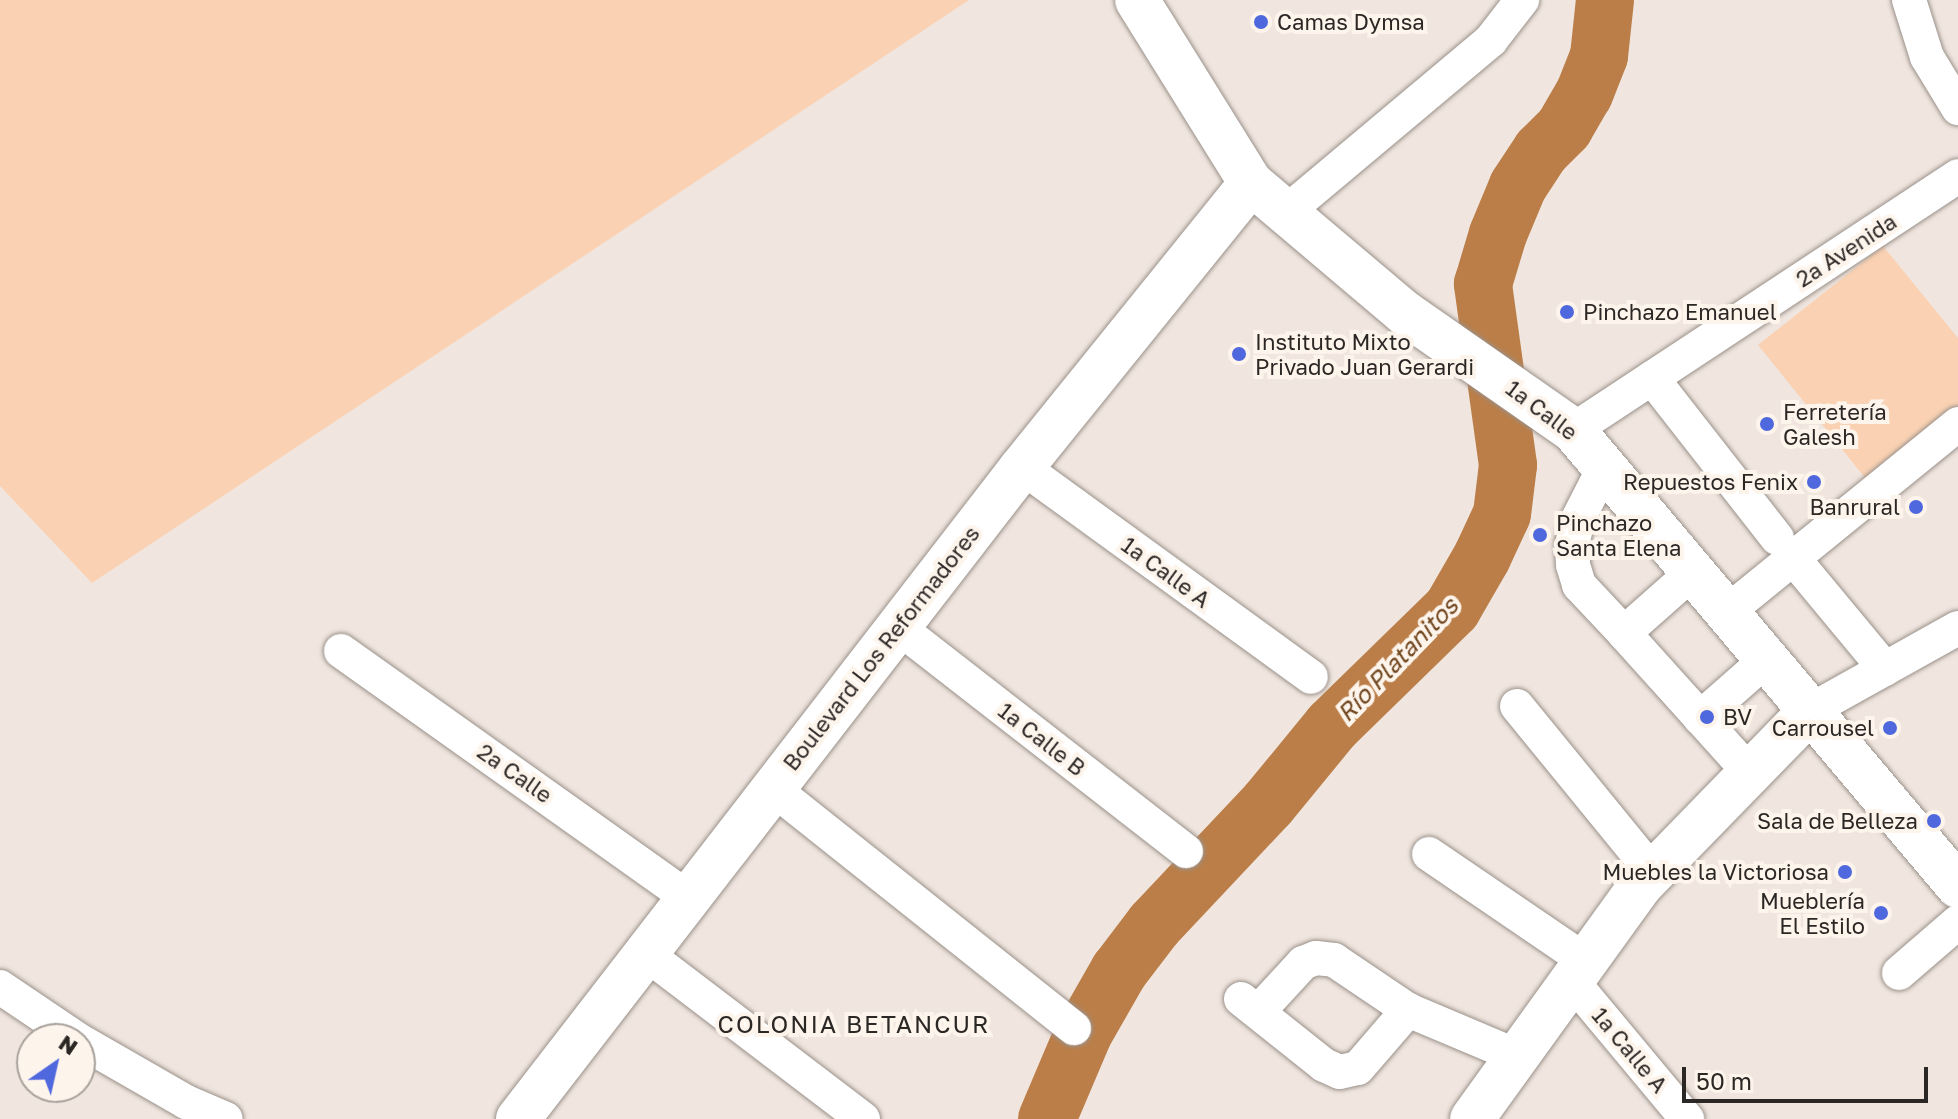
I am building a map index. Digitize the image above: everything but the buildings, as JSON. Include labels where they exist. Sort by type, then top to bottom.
[{"type":"main road","name":"1a Calle","points":[[1137,0],[1251,183],[1405,313],[1573,430],[1958,886]]},
{"type":"main road","name":"Boulevard Los Reformadores","points":[[526,1116],[687,897],[1022,467],[1251,183]]},
{"type":"main road","points":[[1472,1119],[1653,873],[1811,710]]},
{"type":"street","points":[[1285,213],[1491,40],[1522,0]]},
{"type":"street","points":[[1909,0],[1927,57],[1958,108]]},
{"type":"street","name":"2a Avenida","points":[[1573,430],[1958,176]]},
{"type":"street","points":[[1652,378],[1785,548],[1885,669]]},
{"type":"street","points":[[1727,612],[1785,548],[1958,424]]},
{"type":"street","points":[[1605,466],[1578,519],[1572,545],[1573,565],[1579,585],[1750,773]]},
{"type":"street","name":"1a Calle A","points":[[1022,467],[1311,677]]},
{"type":"street","points":[[1624,633],[1693,572]]},
{"type":"street","name":"1a Calle B","points":[[898,627],[1186,851]]},
{"type":"street","points":[[1811,710],[1958,628]]},
{"type":"street","name":"2a Calle","points":[[341,651],[687,897]]},
{"type":"street","points":[[1700,718],[1767,659]]},
{"type":"street","points":[[1517,706],[1653,873]]},
{"type":"street","points":[[772,788],[1074,1028]]},
{"type":"street","name":"1a Calle A","points":[[1429,854],[1579,971],[1687,1119]]},
{"type":"street","points":[[1899,973],[1958,922]]},
{"type":"street","points":[[645,953],[863,1119]]},
{"type":"street","points":[[1408,1010],[1358,1068],[1340,1072],[1324,1065],[1249,1006],[1303,963],[1316,958],[1334,960],[1408,1010],[1517,1056]]},
{"type":"street","points":[[0,987],[54,1023]]},
{"type":"street","points":[[96,1050],[186,1102],[226,1119]]},
{"type":"shaded area","points":[[0,0],[969,0],[92,583],[0,486]]},
{"type":"shaded area","points":[[1883,246],[1958,338],[1958,405],[1866,479],[1758,345]]},
{"type":"waterway","name":"Río Platanitos","points":[[1047,1119],[1083,1034],[1119,971],[1154,925],[1268,804],[1332,726],[1452,609],[1482,557],[1502,514],[1508,465],[1483,284],[1498,234],[1518,186],[1541,151],[1564,128],[1584,94],[1599,56],[1605,0]]},
{"type":"place","name":"Camas Dymsa","points":[[1261,22]]},
{"type":"place","name":"Pinchazo Emanuel","points":[[1567,312]]},
{"type":"place","name":"Instituto Mixto Privado Juan Gerardi","points":[[1239,354]]},
{"type":"place","name":"Ferretería Galesh","points":[[1767,424]]},
{"type":"place","name":"Repuestos Fenix","points":[[1814,482]]},
{"type":"place","name":"Banrural","points":[[1916,507]]},
{"type":"place","name":"Pinchazo Santa Elena","points":[[1540,535]]},
{"type":"place","name":"BV","points":[[1707,717]]},
{"type":"place","name":"Carrousel","points":[[1890,728]]},
{"type":"place","name":"Sala de Belleza","points":[[1934,821]]},
{"type":"place","name":"Muebles la Victoriosa","points":[[1845,872]]},
{"type":"place","name":"Mueblería El Estilo","points":[[1881,913]]},
{"type":"district","name":"COLONIA BETANCUR","points":[[854,1024]]}]
